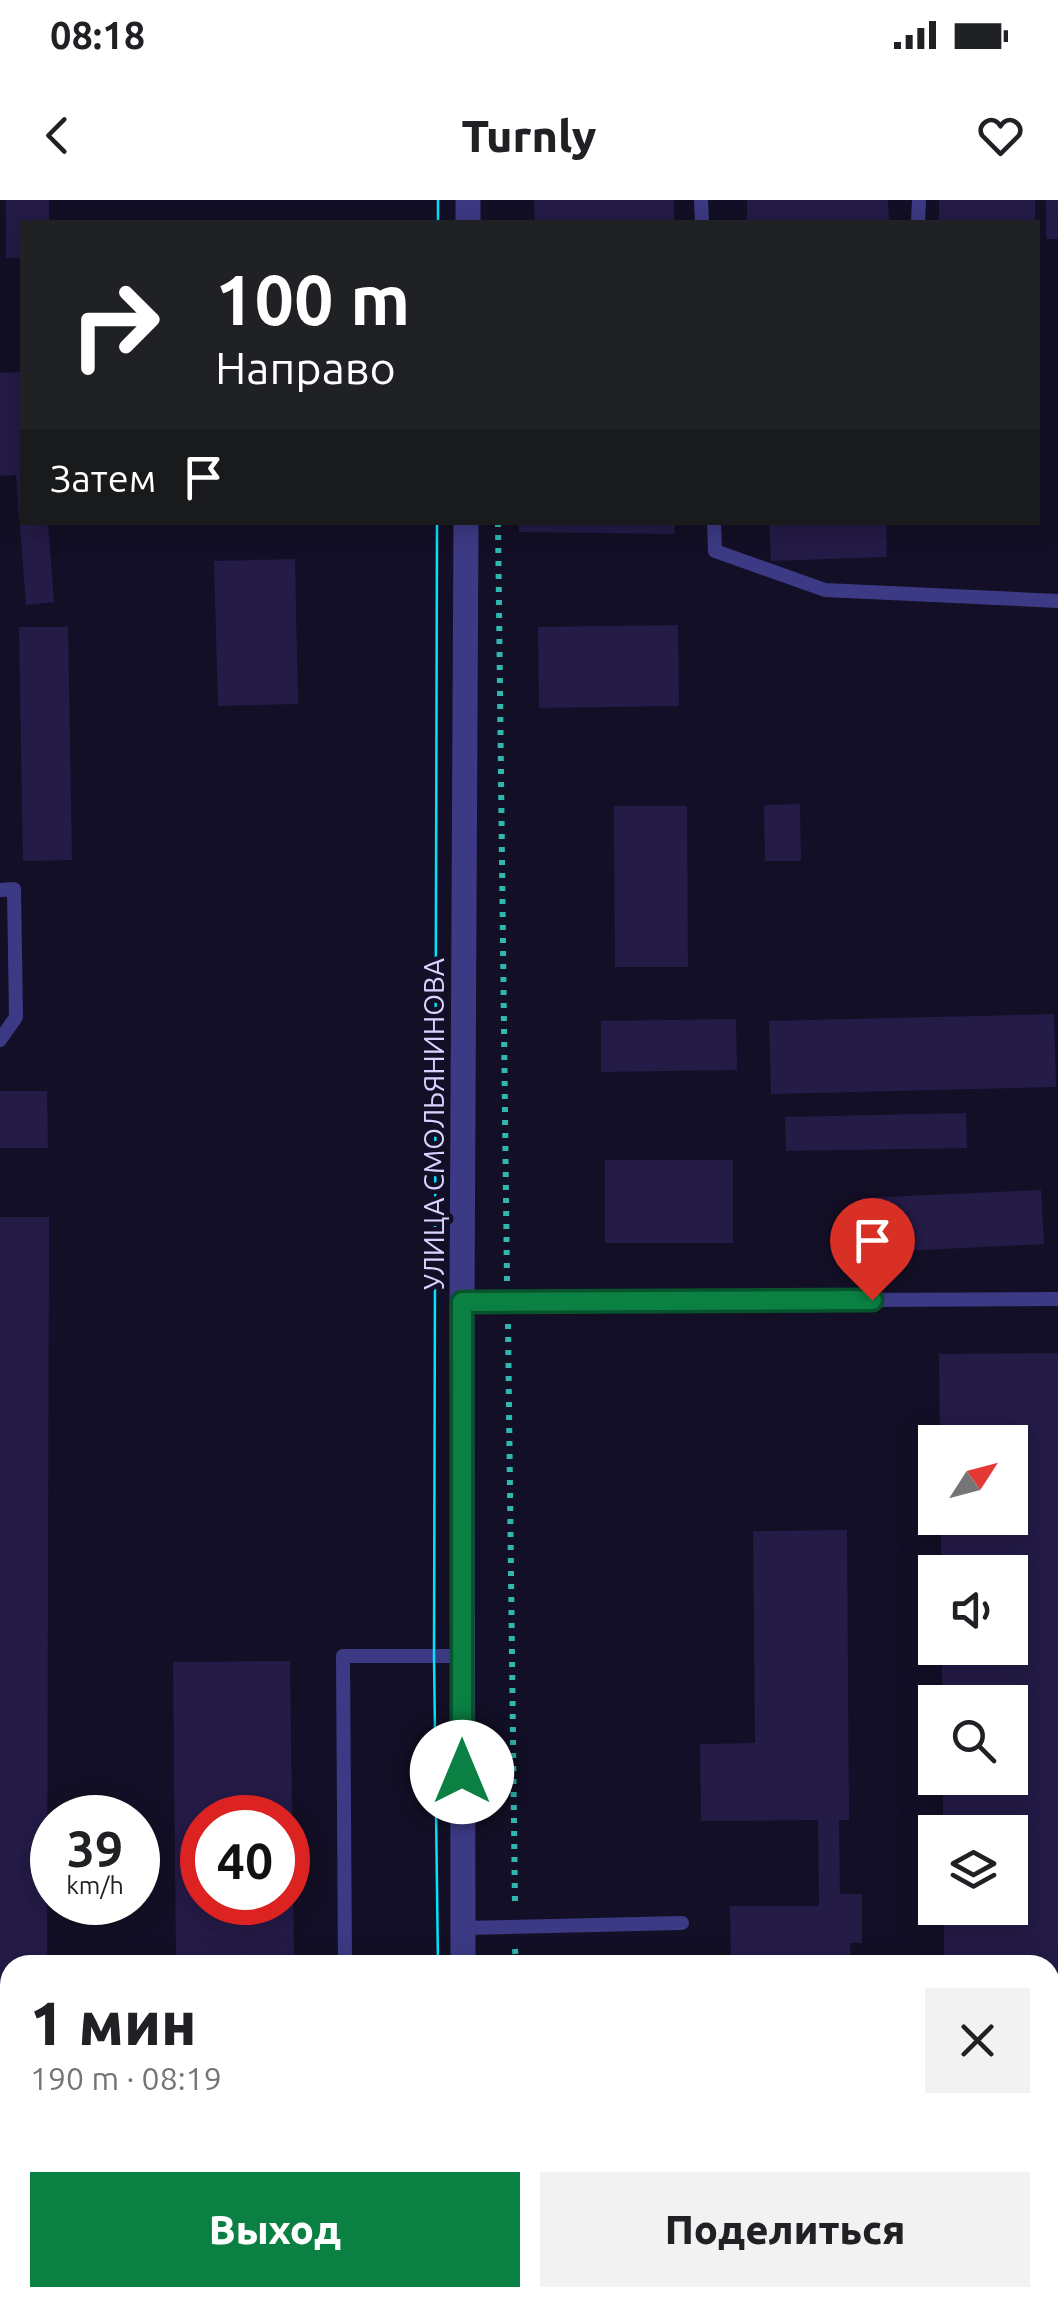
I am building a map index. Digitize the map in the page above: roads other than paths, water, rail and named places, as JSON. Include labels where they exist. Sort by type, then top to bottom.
[{"type":"street","name":"УЛИЦА СМОЛЬЯНИНОВА","points":[[462,1955],[466,525]]},
{"type":"lane","points":[[714,525],[715,550],[824,590],[1058,601]]},
{"type":"lane","points":[[0,890],[14,889],[16,1017],[0,1040]]},
{"type":"lane","points":[[462,1302],[1058,1299]]},
{"type":"lane","points":[[345,1955],[343,1656],[463,1656]]},
{"type":"lane","points":[[462,1928],[682,1923]]},
{"type":"tram line","points":[[438,200],[438,220]]},
{"type":"tram line","points":[[437,525],[434,1656],[438,1955]]}]
